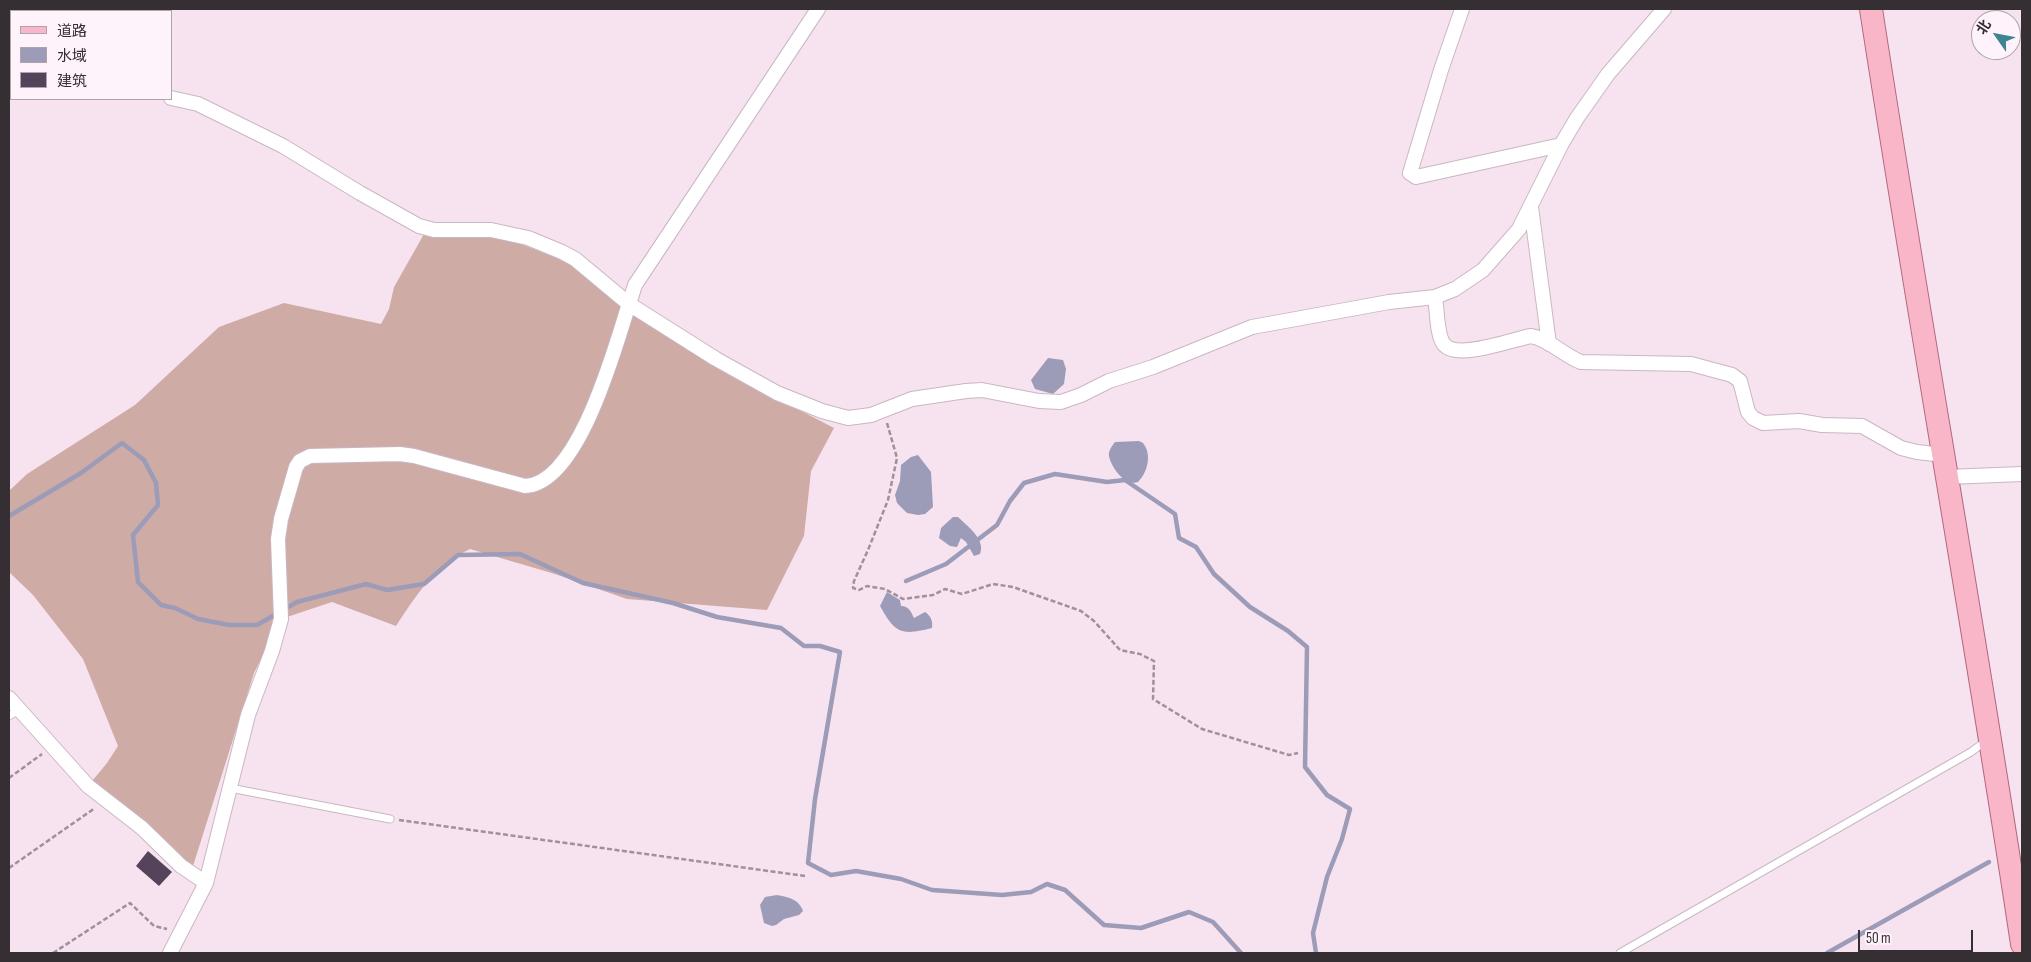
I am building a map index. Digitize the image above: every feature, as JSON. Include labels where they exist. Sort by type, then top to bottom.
[{"type":"main road","points":[[1871,9],[1991,737],[2022,944]]},
{"type":"street","points":[[170,953],[206,883],[248,716],[272,651],[281,620],[278,539],[281,519],[296,467],[305,458],[400,454],[414,456],[525,486],[539,483],[548,477],[565,459],[587,421],[597,398],[635,285],[818,9]]},
{"type":"street","points":[[1462,9],[1441,70],[1410,173],[1416,177],[1561,145]]},
{"type":"street","points":[[172,98],[198,104],[283,146],[419,226],[434,230],[491,230],[528,238],[562,252],[574,259],[629,304],[716,359],[777,393],[839,418],[859,418],[912,399],[966,391],[982,390],[1040,401],[1060,402],[1081,395],[1109,381],[1153,367],[1252,327],[1389,302],[1435,297],[1455,289],[1483,270],[1519,229],[1561,145],[1608,74],[1664,9]]},
{"type":"street","points":[[1531,208],[1549,344]]},
{"type":"street","points":[[1435,297],[1441,340],[1450,349],[1460,351],[1477,349],[1531,336],[1540,338],[1572,359],[1581,362],[1676,362],[1700,366],[1732,375],[1740,380],[1748,412],[1753,418],[1763,423],[1799,421],[1822,425],[1862,426],[1902,448],[1917,452],[1945,466],[2022,474]]},
{"type":"street","points":[[9,698],[14,713],[53,746],[88,786],[142,828],[181,866],[206,883]]},
{"type":"lane","points":[[1620,953],[1971,752],[1991,737]]},
{"type":"lane","points":[[230,788],[390,819]]},
{"type":"path","points":[[883,410],[897,458],[888,500],[854,581],[853,588],[859,590],[868,586],[885,589],[903,599],[932,595],[945,588],[962,594],[993,584],[1013,587],[1081,611],[1094,621],[1120,650],[1140,654],[1154,661],[1154,699],[1202,728],[1289,755],[1298,753]]},
{"type":"path","points":[[9,778],[53,746]]},
{"type":"path","points":[[9,868],[106,800]]},
{"type":"path","points":[[390,819],[805,876]]},
{"type":"path","points":[[53,953],[130,903],[154,926],[181,932]]},
{"type":"shaded area","points":[[424,234],[505,238],[571,263],[620,306],[757,388],[834,428],[811,471],[804,536],[767,610],[627,599],[555,574],[470,549],[437,572],[419,592],[396,626],[332,602],[281,619],[254,673],[193,866],[88,786],[118,746],[83,659],[33,595],[9,572],[9,491],[27,474],[135,405],[219,327],[284,303],[381,324],[389,309],[394,287]]},
{"type":"water","points":[[1048,358],[1063,360],[1066,369],[1064,384],[1053,394],[1035,389],[1031,380]]},
{"type":"water","points":[[1139,441],[1146,447],[1148,463],[1138,482],[1128,482],[1119,475],[1110,460],[1109,452],[1115,442]]},
{"type":"water","points":[[918,455],[931,472],[933,507],[925,514],[918,515],[907,513],[897,503],[895,495],[900,481],[901,465],[911,457]]},
{"type":"water","points":[[953,517],[958,517],[975,533],[980,543],[980,554],[974,556],[966,542],[961,538],[957,547],[950,546],[939,538],[941,528]]},
{"type":"water","points":[[887,592],[900,600],[901,606],[908,608],[914,618],[925,612],[931,619],[932,628],[906,632],[895,627],[880,606]]},
{"type":"water","points":[[777,895],[796,901],[803,911],[799,915],[784,919],[772,926],[764,923],[760,905],[765,897]]},
{"type":"building","points":[[148,851],[172,872],[159,886],[136,866]]},
{"type":"waterway","points":[[9,516],[81,473],[122,443],[144,460],[156,483],[158,505],[133,535],[138,582],[161,605],[175,608],[198,619],[229,625],[257,625],[297,602],[366,584],[387,590],[424,584],[458,555],[520,554],[583,583],[673,603],[717,617],[781,628],[804,646],[820,646],[840,652],[815,799],[808,863],[831,875],[856,871],[901,879],[932,890],[1002,895],[1031,892],[1047,884],[1065,890],[1104,925],[1141,928],[1189,912],[1213,922],[1241,953]]},
{"type":"waterway","points":[[906,581],[946,564],[997,525],[1010,501],[1024,483],[1055,474],[1107,482],[1125,480],[1175,514],[1179,538],[1196,547],[1214,574],[1250,607],[1288,631],[1307,647],[1305,767],[1327,795],[1350,809],[1342,839],[1327,877],[1313,933],[1316,953]]},
{"type":"waterway","points":[[1827,953],[1989,862]]}]
